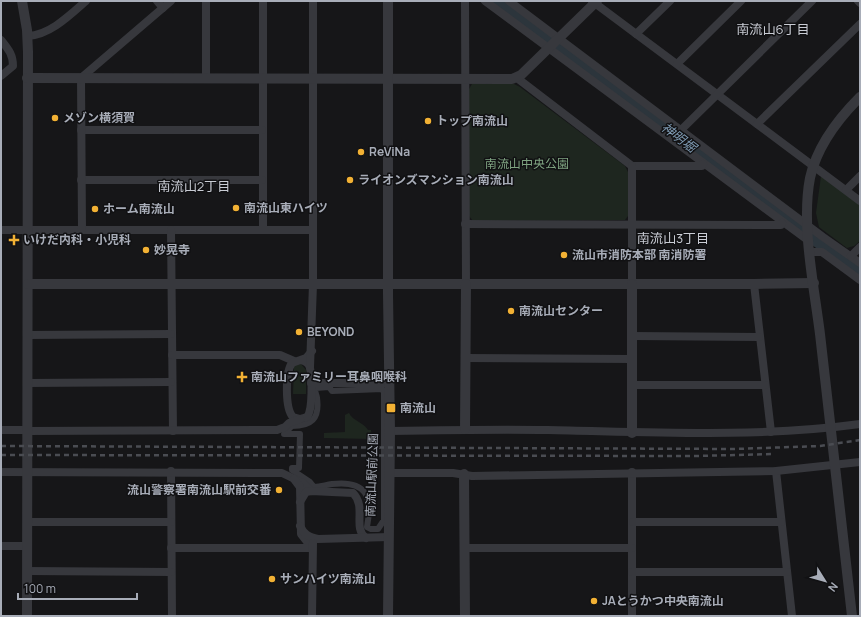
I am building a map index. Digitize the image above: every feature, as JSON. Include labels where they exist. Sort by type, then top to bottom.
[{"type":"street","points":[[22,1],[28,36],[27,616]]},
{"type":"street","points":[[28,36],[36,35],[53,27],[86,1]]},
{"type":"street","points":[[157,1],[163,8]]},
{"type":"street","points":[[82,230],[81,78],[171,1]]},
{"type":"street","points":[[206,1],[206,79]]},
{"type":"street","points":[[263,1],[263,230]]},
{"type":"street","points":[[1,430],[277,430],[285,427],[289,423],[307,416],[311,409],[310,367],[312,351],[313,284],[313,1]]},
{"type":"street","points":[[388,1],[388,284],[390,383],[388,616]]},
{"type":"street","points":[[465,429],[466,1]]},
{"type":"street","points":[[485,1],[553,43],[681,130],[808,226],[860,263]]},
{"type":"street","points":[[509,1],[553,43],[703,164],[809,240]]},
{"type":"street","points":[[636,34],[670,1]]},
{"type":"street","points":[[677,64],[741,1]]},
{"type":"street","points":[[681,130],[812,1]]},
{"type":"street","points":[[27,78],[512,79],[517,78],[594,2],[860,201]]},
{"type":"street","points":[[758,124],[860,24]]},
{"type":"street","points":[[1,40],[12,54],[13,59],[13,66],[1,76]]},
{"type":"street","points":[[517,78],[632,166],[702,166],[703,164]]},
{"type":"street","points":[[852,616],[806,206],[813,166],[825,140],[835,124],[860,97]]},
{"type":"street","points":[[81,130],[262,130]]},
{"type":"street","points":[[632,166],[632,433]]},
{"type":"street","points":[[846,190],[860,176]]},
{"type":"street","points":[[81,180],[262,180]]},
{"type":"street","points":[[465,224],[780,225],[782,222]]},
{"type":"street","points":[[1,230],[313,230]]},
{"type":"street","points":[[171,230],[171,382],[173,431]]},
{"type":"street","points":[[851,256],[860,247]]},
{"type":"street","points":[[810,252],[822,252],[860,280]]},
{"type":"street","points":[[28,284],[814,283]]},
{"type":"street","points":[[754,284],[771,432]]},
{"type":"street","points":[[28,335],[171,334]]},
{"type":"street","points":[[633,336],[759,336]]},
{"type":"street","points":[[288,370],[298,360],[312,351]]},
{"type":"street","points":[[172,355],[280,355],[305,361],[310,367]]},
{"type":"street","points":[[280,355],[287,365],[288,370],[289,423]]},
{"type":"street","points":[[466,358],[632,359]]},
{"type":"street","points":[[28,383],[171,382]]},
{"type":"street","points":[[311,383],[390,383]]},
{"type":"street","points":[[633,385],[765,385]]},
{"type":"street","name":"南流山駅前公園","points":[[329,387],[332,391],[367,391],[369,389],[383,390],[384,520],[378,529],[367,527],[368,503],[361,487],[356,485],[331,484],[324,487],[314,487],[310,482],[292,470],[292,468],[299,468],[300,434],[284,434],[286,433],[292,426],[308,424],[316,416],[318,411],[318,396],[315,392],[316,388],[329,387]]},
{"type":"street","points":[[288,409],[293,417],[300,419]]},
{"type":"street","points":[[390,431],[465,429],[737,434],[831,428],[860,424]]},
{"type":"street","points":[[390,473],[464,474],[776,471],[836,466],[860,462]]},
{"type":"street","points":[[171,471],[172,616]]},
{"type":"street","points":[[1,472],[171,471],[288,474],[311,491]]},
{"type":"street","points":[[776,471],[792,616]]},
{"type":"street","points":[[632,472],[632,616]]},
{"type":"street","points":[[288,474],[298,483],[301,534],[312,548]]},
{"type":"street","points":[[464,474],[465,616]]},
{"type":"street","points":[[300,502],[306,492],[311,491],[353,493],[360,501],[360,529],[356,536],[352,538]]},
{"type":"street","points":[[28,522],[171,522]]},
{"type":"street","points":[[633,522],[781,522]]},
{"type":"street","points":[[300,526],[309,536],[318,538],[389,537]]},
{"type":"street","points":[[360,529],[366,538]]},
{"type":"street","points":[[312,616],[312,548],[314,541],[318,538]]},
{"type":"street","points":[[1,546],[28,546]]},
{"type":"street","points":[[171,548],[312,548]]},
{"type":"street","points":[[465,548],[632,548]]},
{"type":"street","points":[[27,571],[171,572]]},
{"type":"street","points":[[632,572],[787,572]]},
{"type":"green space","name":"南流山中央公園","points":[[472,84],[514,84],[520,87],[625,166],[628,172],[628,216],[625,220],[473,221],[469,216],[469,89]]},
{"type":"green space","points":[[821,176],[860,205],[860,241],[854,246],[847,248],[819,227],[816,213]]},
{"type":"green space","points":[[301,364],[306,370],[306,394],[293,394],[294,366]]},
{"type":"green space","points":[[349,413],[368,430],[371,430],[372,439],[324,438],[324,433],[345,432],[345,415]]},
{"type":"waterway","name":"神明堀","points":[[497,1],[860,272]]},
{"type":"railway","points":[[1,446],[734,449],[820,446],[860,440]]},
{"type":"railway","points":[[1,455],[697,456],[773,454]]},
{"type":"place","name":"メゾン横須賀","points":[[55,118]]},
{"type":"place","name":"トップ南流山","points":[[428,121]]},
{"type":"place","name":"ReViNa","points":[[361,152]]},
{"type":"place","name":"ライオンズマンション南流山","points":[[350,180]]},
{"type":"place","name":"南流山東ハイツ","points":[[236,208]]},
{"type":"place","name":"ホーム南流山","points":[[95,209]]},
{"type":"place","name":"いけだ内科・小児科","points":[[14,240]]},
{"type":"place","name":"妙晃寺","points":[[146,250]]},
{"type":"place","name":"流山市消防本部 南消防署","points":[[564,255]]},
{"type":"place","name":"南流山センター","points":[[511,311]]},
{"type":"place","name":"BEYOND","points":[[299,332]]},
{"type":"place","name":"南流山ファミリー耳鼻咽喉科","points":[[242,377]]},
{"type":"place","name":"南流山","points":[[391,408]]},
{"type":"place","name":"流山警察署南流山駅前交番","points":[[279,490]]},
{"type":"place","name":"サンハイツ南流山","points":[[272,579]]},
{"type":"place","name":"JAとうかつ中央南流山","points":[[594,601]]},
{"type":"district","name":"南流山6丁目","points":[[773,29]]},
{"type":"district","name":"南流山2丁目","points":[[194,186]]},
{"type":"district","name":"南流山3丁目","points":[[673,238]]}]
